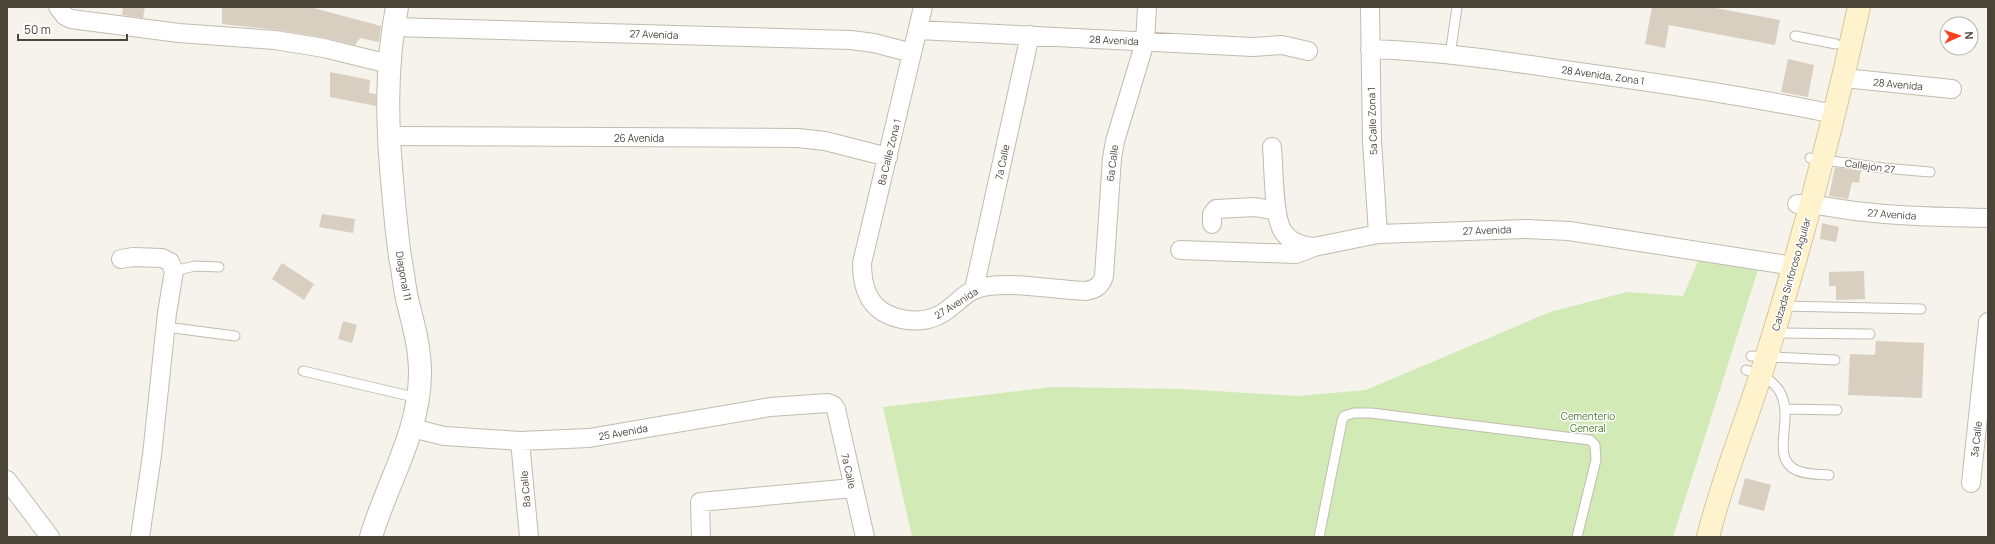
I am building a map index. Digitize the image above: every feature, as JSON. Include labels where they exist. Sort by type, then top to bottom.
[{"type":"main road","name":"Calzada Sinforoso Aguilar","points":[[1708,537],[1756,364],[1787,266],[1816,159],[1828,112],[1836,44],[1844,7]]},
{"type":"main road","name":"Calzada Sinforoso Aguilar","points":[[1828,112],[1844,78],[1859,7]]},
{"type":"main road","name":"Calzada Sinforoso Aguilar","points":[[1694,537],[1713,472],[1756,364],[1774,333],[1782,306],[1787,266]]},
{"type":"street","points":[[58,7],[61,12],[71,18],[179,33],[281,41],[324,48],[389,64]]},
{"type":"street","name":"8a Calle Zona 1","points":[[868,297],[862,276],[862,263],[923,7]]},
{"type":"street","name":"6a Calle","points":[[1098,286],[1104,276],[1109,181],[1115,141],[1145,42],[1147,7]]},
{"type":"street","name":"5a Calle Zona 1","points":[[1370,7],[1372,141],[1378,234]]},
{"type":"street","name":"Diagonal 11","points":[[371,537],[379,509],[412,428],[418,398],[420,373],[418,343],[407,297],[398,243],[388,136],[389,64],[395,17]]},
{"type":"street","name":"27 Avenida","points":[[395,17],[851,40],[874,43],[912,53]]},
{"type":"street","name":"28 Avenida","points":[[918,30],[1253,47],[1275,45],[1308,51]]},
{"type":"street","name":"7a Calle","points":[[974,289],[1030,35]]},
{"type":"street","name":"28 Avenida, Zona 1","points":[[1370,49],[1410,50],[1648,81],[1828,112]]},
{"type":"street","name":"28 Avenida","points":[[1844,78],[1952,88]]},
{"type":"street","name":"26 Avenida","points":[[388,136],[798,138],[832,142],[888,157]]},
{"type":"street","points":[[1272,146],[1277,210],[1282,231],[1296,243],[1314,247]]},
{"type":"street","name":"27 Avenida","points":[[1804,204],[1864,212],[1988,218]]},
{"type":"street","points":[[1212,224],[1212,214],[1216,208],[1255,207],[1277,210]]},
{"type":"street","name":"27 Avenida","points":[[1180,250],[1296,254],[1314,247],[1378,234],[1494,229],[1562,230],[1787,266]]},
{"type":"street","points":[[121,259],[133,257],[162,258],[170,262],[174,271],[166,327],[152,455],[140,537]]},
{"type":"street","name":"27 Avenida","points":[[868,297],[876,306],[899,318],[914,321],[929,320],[939,315],[974,289],[986,286],[1086,291],[1098,286]]},
{"type":"street","name":"3a Calle","points":[[1971,483],[1986,372],[1988,322]]},
{"type":"street","name":"25 Avenida","points":[[412,428],[440,435],[520,441],[599,437],[770,407],[828,403],[833,405]]},
{"type":"street","name":"7a Calle","points":[[833,405],[836,409],[865,537]]},
{"type":"street","name":"8a Calle","points":[[520,441],[529,537]]},
{"type":"street","points":[[701,537],[700,502],[853,488]]},
{"type":"street","points":[[10,490],[50,537]]},
{"type":"lane","points":[[1450,55],[1457,7]]},
{"type":"lane","points":[[1795,36],[1836,44]]},
{"type":"lane","name":"Callejón 27","points":[[1816,159],[1883,168],[1930,172]]},
{"type":"lane","points":[[174,271],[195,266],[219,267]]},
{"type":"lane","points":[[1782,306],[1921,309]]},
{"type":"lane","points":[[166,327],[234,336]]},
{"type":"lane","points":[[1774,333],[1870,334]]},
{"type":"lane","points":[[1756,364],[1835,360]]},
{"type":"lane","points":[[1756,364],[1780,391],[1786,418],[1782,445],[1783,456],[1789,466],[1806,473],[1830,475]]},
{"type":"lane","points":[[303,371],[418,398]]},
{"type":"lane","points":[[1785,409],[1837,410]]},
{"type":"lane","points":[[1319,537],[1342,421],[1348,414],[1354,413],[1387,415],[1590,440],[1595,446],[1597,453],[1577,537]]},
{"type":"green space","name":"Cementerio General","points":[[1699,259],[1758,270],[1673,537],[912,537],[883,407],[1051,387],[1182,389],[1298,396],[1366,390],[1550,312],[1627,292],[1683,296]]},
{"type":"building","points":[[123,7],[145,7],[143,18],[122,15]]},
{"type":"building","points":[[222,7],[310,7],[381,26],[379,42],[360,38],[355,45],[326,38],[277,30],[222,24]]},
{"type":"building","points":[[1652,7],[1710,7],[1780,20],[1775,45],[1669,25],[1665,48],[1645,44]]},
{"type":"building","points":[[1788,59],[1814,65],[1808,97],[1781,92]]},
{"type":"building","points":[[330,72],[370,80],[369,93],[376,94],[376,106],[330,97]]},
{"type":"building","points":[[1835,167],[1861,171],[1859,183],[1852,182],[1848,199],[1829,196]]},
{"type":"building","points":[[322,214],[355,219],[353,233],[319,227]]},
{"type":"building","points":[[1822,223],[1839,227],[1836,242],[1820,239]]},
{"type":"building","points":[[282,263],[314,284],[304,300],[272,279]]},
{"type":"building","points":[[1864,271],[1865,299],[1836,300],[1836,286],[1829,286],[1829,272]]},
{"type":"building","points":[[343,321],[357,325],[352,343],[338,339]]},
{"type":"building","points":[[1876,341],[1924,343],[1922,398],[1848,395],[1850,354],[1875,355]]},
{"type":"building","points":[[1745,478],[1771,485],[1764,511],[1738,504]]}]
